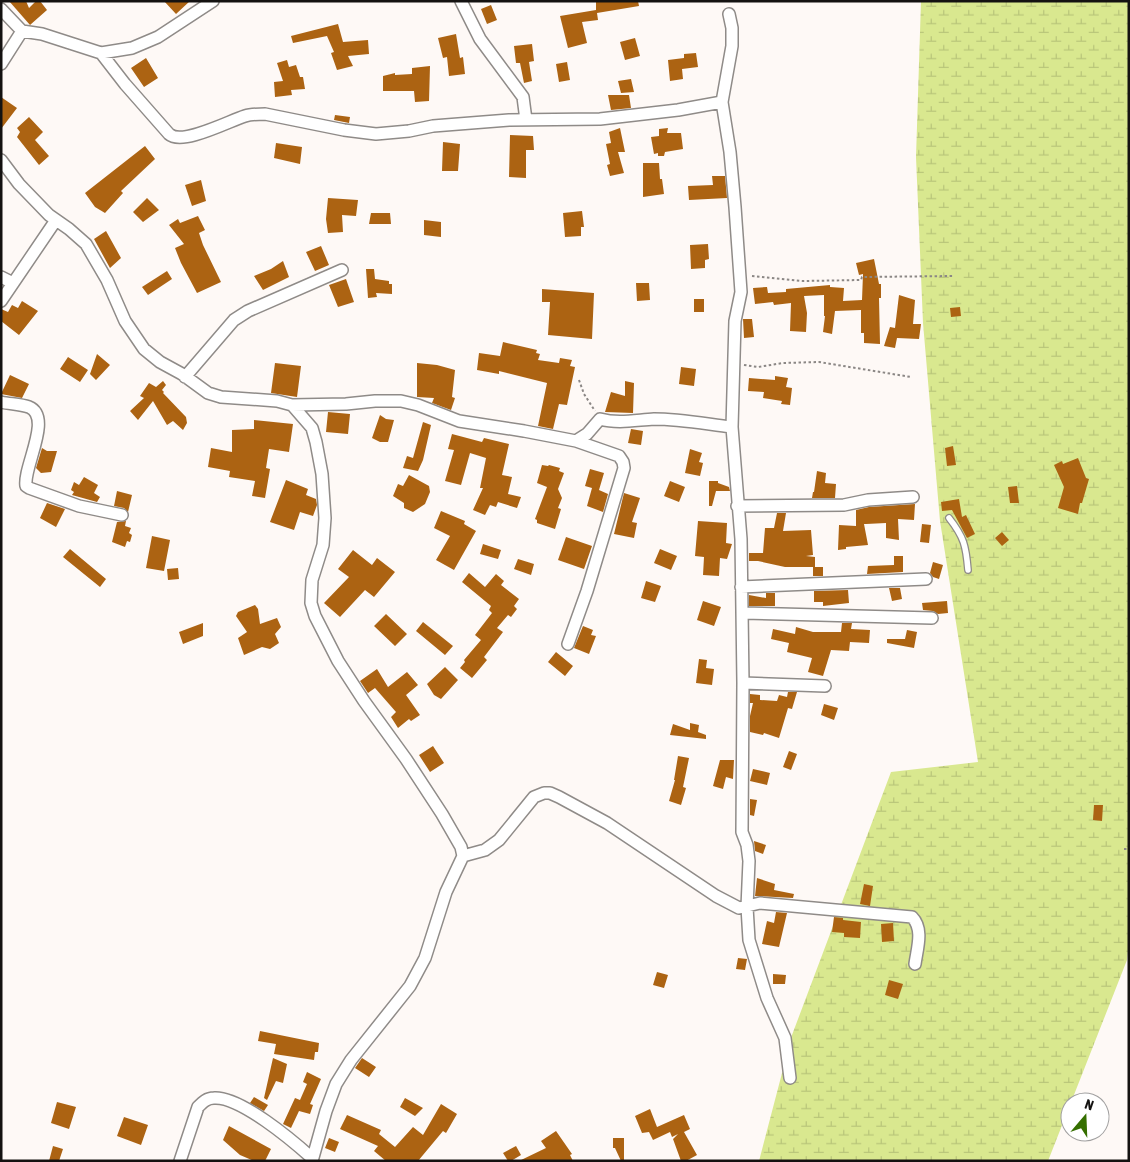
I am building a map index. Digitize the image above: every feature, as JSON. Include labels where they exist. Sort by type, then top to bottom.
[{"type":"street","points":[[1,9],[22,32],[42,34],[101,53],[132,48],[158,38],[213,1]]},
{"type":"street","points":[[461,1],[480,39],[523,97],[526,120]]},
{"type":"street","points":[[729,14],[732,28],[732,46],[722,102],[731,161],[740,292],[735,321],[732,426],[741,539],[743,683],[742,832],[747,845],[749,861],[747,907],[749,940],[767,998],[785,1038],[790,1078]]},
{"type":"street","points":[[1,64],[22,32]]},
{"type":"street","points":[[101,53],[125,84],[169,134],[178,138],[207,131],[247,115],[257,114],[376,134],[409,131],[433,126],[509,120],[600,119],[678,110],[722,102]]},
{"type":"street","points":[[1,160],[19,184],[49,215],[86,244],[107,280],[125,321],[144,349],[160,362],[208,393],[221,397],[278,401],[292,405],[401,401],[418,405],[459,421],[576,441],[619,456],[624,468],[587,591],[568,644]]},
{"type":"street","points":[[1,301],[56,220]]},
{"type":"street","points":[[185,377],[234,320],[248,311],[342,270]]},
{"type":"street","points":[[1,278],[13,283]]},
{"type":"street","points":[[1,402],[30,407],[37,414],[39,426],[26,472],[26,486],[80,506],[122,515]]},
{"type":"street","points":[[180,1161],[198,1107],[204,1101],[216,1097],[228,1099],[263,1120],[292,1141],[312,1160],[336,1084],[351,1060],[410,986],[425,958],[446,892],[463,856],[461,846],[447,821],[338,661],[315,616],[310,592],[323,545],[325,518],[322,474],[312,428],[292,405]]},
{"type":"street","points":[[576,441],[587,434],[600,419],[608,422],[634,422],[654,419],[732,426]]},
{"type":"street","points":[[737,506],[844,505],[868,500],[913,497]]},
{"type":"street","points":[[741,586],[926,579]]},
{"type":"street","points":[[742,613],[932,618]]},
{"type":"street","points":[[743,683],[825,686]]},
{"type":"street","points":[[463,856],[485,850],[499,840],[534,797],[538,794],[550,793],[607,823],[716,896],[739,908],[760,904],[912,917],[917,922],[919,928],[915,964]]},
{"type":"lane","points":[[949,518],[960,532],[966,549],[968,570]]},
{"type":"path","points":[[739,275],[803,282],[903,276],[953,276]]},
{"type":"path","points":[[734,364],[758,367],[783,363],[818,362],[911,377]]},
{"type":"path","points":[[579,380],[584,394],[600,419]]},
{"type":"path","points":[[1124,849],[1129,849]]},
{"type":"green space","points":[[921,1],[1129,1],[1129,943],[1127,960],[1075,1092],[1060,1092],[1060,1130],[1048,1161],[759,1161],[792,1035],[891,772],[978,762],[940,521],[923,323],[916,157]]},
{"type":"building","points":[[9,1],[26,1],[29,8],[36,1],[40,1],[47,10],[30,25]]},
{"type":"building","points":[[164,1],[190,1],[176,14]]},
{"type":"building","points":[[596,1],[638,1],[639,6],[597,13],[598,20],[582,22],[587,43],[568,48],[560,16],[596,10]]},
{"type":"building","points":[[491,5],[497,20],[487,24],[481,9]]},
{"type":"building","points":[[338,24],[343,42],[368,40],[369,54],[348,56],[353,66],[337,70],[331,53],[334,52],[327,36],[293,43],[291,36]]},
{"type":"building","points":[[456,34],[460,58],[463,57],[465,74],[449,76],[447,57],[443,58],[438,38]]},
{"type":"building","points":[[635,38],[640,56],[625,60],[620,42]]},
{"type":"building","points":[[532,44],[534,61],[529,62],[532,81],[524,83],[520,63],[516,63],[514,46]]},
{"type":"building","points":[[696,53],[698,67],[682,69],[683,79],[670,81],[668,60],[684,58],[684,54]]},
{"type":"building","points":[[146,58],[158,78],[144,87],[131,68]]},
{"type":"building","points":[[287,60],[289,67],[296,65],[300,77],[303,77],[305,89],[291,90],[292,95],[275,97],[274,82],[283,81],[277,63]]},
{"type":"building","points":[[567,62],[570,80],[559,82],[556,64]]},
{"type":"building","points":[[430,66],[429,101],[415,102],[414,91],[383,91],[383,76],[395,73],[395,75],[412,74],[412,68]]},
{"type":"building","points":[[631,79],[634,92],[621,93],[618,81]]},
{"type":"building","points":[[608,95],[629,95],[631,108],[611,110]]},
{"type":"building","points":[[1,97],[17,108],[1,129]]},
{"type":"building","points":[[335,115],[350,117],[349,123],[334,120]]},
{"type":"building","points":[[29,117],[43,132],[35,140],[49,156],[39,165],[17,137],[20,132],[17,128]]},
{"type":"building","points":[[620,128],[625,152],[618,152],[624,173],[610,176],[607,165],[610,164],[606,144],[611,143],[609,132]]},
{"type":"building","points":[[668,128],[667,133],[681,133],[683,149],[665,152],[664,156],[658,156],[658,153],[654,154],[651,137],[659,136],[659,129]]},
{"type":"building","points":[[510,135],[533,136],[534,150],[526,150],[526,178],[509,177]]},
{"type":"building","points":[[443,142],[460,144],[458,171],[442,171]]},
{"type":"building","points":[[276,143],[302,147],[300,164],[274,158]]},
{"type":"building","points":[[145,146],[155,159],[121,191],[123,193],[105,213],[95,207],[85,193]]},
{"type":"building","points":[[643,163],[659,163],[660,179],[662,179],[664,194],[643,197]]},
{"type":"building","points":[[712,176],[725,176],[727,198],[689,200],[688,186],[713,185]]},
{"type":"building","points":[[201,180],[206,201],[192,206],[185,185]]},
{"type":"building","points":[[147,198],[159,210],[143,222],[133,212]]},
{"type":"building","points":[[328,198],[358,200],[356,216],[342,215],[343,232],[328,233],[326,219]]},
{"type":"building","points":[[582,211],[584,227],[581,227],[581,236],[565,237],[563,213]]},
{"type":"building","points":[[371,213],[390,213],[391,224],[369,224]]},
{"type":"building","points":[[198,216],[205,230],[199,233],[203,245],[221,282],[197,293],[175,248],[184,244],[169,225],[178,219],[180,223]]},
{"type":"building","points":[[424,220],[441,222],[441,237],[424,235]]},
{"type":"building","points":[[106,231],[121,258],[110,268],[94,239]]},
{"type":"building","points":[[708,244],[709,259],[705,260],[705,268],[691,269],[690,245]]},
{"type":"building","points":[[321,246],[329,265],[315,271],[306,252]]},
{"type":"building","points":[[874,259],[879,284],[881,284],[881,298],[879,298],[880,344],[864,343],[864,333],[861,333],[861,310],[835,311],[832,334],[823,332],[825,316],[824,295],[804,296],[807,313],[806,332],[790,331],[791,303],[774,305],[773,302],[755,304],[753,288],[767,287],[768,293],[786,292],[786,289],[830,285],[830,287],[844,288],[843,301],[862,300],[863,274],[859,275],[856,263]]},
{"type":"building","points":[[283,261],[289,277],[263,290],[254,276],[271,269]]},
{"type":"building","points":[[366,269],[374,269],[375,279],[389,281],[389,284],[392,284],[392,294],[376,293],[377,297],[368,298]]},
{"type":"building","points":[[167,271],[172,279],[148,295],[142,287]]},
{"type":"building","points":[[346,279],[354,302],[338,307],[329,285]]},
{"type":"building","points":[[636,283],[649,283],[650,300],[637,301]]},
{"type":"building","points":[[542,289],[594,293],[592,339],[548,335],[550,302],[542,302]]},
{"type":"building","points":[[899,295],[915,300],[913,324],[921,324],[919,339],[897,338],[895,348],[884,346],[890,327],[895,328]]},
{"type":"building","points":[[694,299],[704,299],[704,312],[694,312]]},
{"type":"building","points":[[22,301],[38,311],[19,335],[1,321],[1,309],[8,312],[12,305],[18,308]]},
{"type":"building","points":[[960,307],[961,316],[951,317],[950,308]]},
{"type":"building","points":[[743,319],[752,319],[754,337],[744,338]]},
{"type":"building","points":[[503,342],[537,350],[536,353],[540,354],[538,360],[559,363],[560,358],[572,360],[570,366],[575,367],[567,405],[559,404],[553,429],[538,426],[547,383],[499,371],[499,374],[477,370],[479,353],[500,356]]},
{"type":"building","points":[[97,354],[110,365],[96,380],[90,374]]},
{"type":"building","points":[[68,357],[88,370],[80,382],[60,369]]},
{"type":"building","points":[[275,363],[301,366],[297,397],[271,393]]},
{"type":"building","points":[[417,363],[437,365],[455,370],[452,397],[455,398],[451,410],[432,403],[434,398],[417,397]]},
{"type":"building","points":[[681,367],[696,369],[694,386],[679,384]]},
{"type":"building","points":[[10,375],[29,384],[22,398],[1,394]]},
{"type":"building","points":[[775,376],[788,378],[786,387],[792,388],[790,405],[781,404],[782,401],[763,398],[764,392],[748,391],[749,378],[775,380]]},
{"type":"building","points":[[163,381],[166,385],[162,390],[163,393],[186,417],[187,423],[183,430],[173,421],[167,425],[153,401],[138,420],[130,411],[144,398],[140,396],[149,383],[156,387]]},
{"type":"building","points":[[625,381],[634,383],[633,413],[605,412],[611,392],[625,396]]},
{"type":"building","points":[[328,412],[350,414],[348,434],[326,432]]},
{"type":"building","points":[[380,415],[386,419],[394,420],[388,442],[380,442],[372,438]]},
{"type":"building","points":[[254,420],[293,424],[289,452],[269,449],[266,468],[270,469],[265,498],[252,496],[255,481],[229,477],[230,471],[208,467],[211,448],[232,452],[232,430],[254,429]]},
{"type":"building","points":[[423,422],[431,425],[423,460],[418,471],[403,468],[407,456],[413,458]]},
{"type":"building","points":[[631,429],[643,431],[641,445],[628,443]]},
{"type":"building","points":[[452,434],[482,442],[484,438],[509,444],[502,475],[512,477],[508,494],[521,497],[517,508],[498,502],[496,507],[490,505],[485,515],[473,510],[483,488],[480,488],[486,458],[470,453],[461,485],[445,481],[454,450],[448,449]]},
{"type":"building","points":[[953,446],[956,465],[947,466],[945,448]]},
{"type":"building","points":[[42,448],[47,451],[57,451],[51,472],[41,473],[36,468]]},
{"type":"building","points":[[690,449],[702,453],[699,462],[703,463],[700,476],[685,473]]},
{"type":"building","points":[[1078,458],[1086,478],[1089,479],[1078,514],[1058,508],[1064,487],[1054,465],[1062,461],[1063,464]]},
{"type":"building","points":[[542,465],[560,468],[559,471],[564,473],[558,489],[562,498],[558,508],[561,509],[555,529],[537,523],[535,519],[547,487],[537,483]]},
{"type":"building","points":[[590,469],[604,473],[599,490],[608,494],[603,512],[587,506],[592,488],[585,486]]},
{"type":"building","points":[[817,471],[826,473],[825,483],[836,484],[835,498],[812,498]]},
{"type":"building","points":[[409,475],[429,486],[430,492],[425,504],[413,512],[404,508],[404,503],[393,496],[398,484],[403,486]]},
{"type":"building","points":[[84,477],[98,485],[94,493],[100,497],[97,502],[72,495],[74,492],[71,490],[74,482],[79,485]]},
{"type":"building","points":[[286,480],[308,489],[306,495],[316,499],[317,505],[313,516],[300,512],[294,530],[270,522]]},
{"type":"building","points":[[670,481],[685,487],[679,502],[664,496]]},
{"type":"building","points":[[709,481],[718,481],[718,483],[729,487],[730,491],[716,491],[712,506],[709,506]]},
{"type":"building","points":[[1017,486],[1019,503],[1010,503],[1008,487]]},
{"type":"building","points":[[117,491],[132,495],[128,512],[124,508],[114,506]]},
{"type":"building","points":[[624,493],[640,498],[632,522],[637,523],[634,538],[614,534]]},
{"type":"building","points":[[959,499],[962,517],[966,515],[975,534],[967,538],[952,510],[942,511],[941,502]]},
{"type":"building","points":[[47,503],[65,509],[56,527],[40,518]]},
{"type":"building","points":[[915,504],[914,520],[898,519],[899,540],[886,538],[886,523],[864,524],[868,545],[846,547],[846,549],[838,550],[839,525],[856,526],[856,510],[869,507]]},
{"type":"building","points":[[441,511],[465,521],[464,524],[476,531],[454,570],[436,560],[450,536],[434,528]]},
{"type":"building","points":[[777,513],[786,513],[783,531],[811,530],[813,555],[806,556],[815,557],[815,567],[785,567],[749,561],[749,553],[763,553],[765,528],[774,528]]},
{"type":"building","points":[[126,521],[125,526],[131,528],[129,533],[132,535],[130,542],[127,541],[125,547],[112,542],[117,522]]},
{"type":"building","points":[[698,521],[727,523],[726,543],[732,544],[727,559],[720,558],[719,576],[703,575],[704,557],[695,556]]},
{"type":"building","points":[[922,524],[931,525],[929,543],[920,542]]},
{"type":"building","points":[[1002,532],[1009,540],[1002,546],[995,538]]},
{"type":"building","points":[[152,536],[170,540],[164,571],[146,568]]},
{"type":"building","points":[[566,537],[592,546],[584,569],[558,560]]},
{"type":"building","points":[[483,544],[501,550],[498,559],[480,554]]},
{"type":"building","points":[[70,549],[106,579],[100,587],[63,557]]},
{"type":"building","points":[[660,549],[677,556],[671,570],[654,563]]},
{"type":"building","points":[[353,550],[372,565],[377,558],[395,572],[374,597],[365,590],[340,617],[324,603],[349,577],[338,569]]},
{"type":"building","points":[[894,556],[903,556],[903,572],[867,574],[868,566],[894,565]]},
{"type":"building","points":[[518,559],[534,564],[531,575],[514,569]]},
{"type":"building","points":[[933,562],[943,565],[939,579],[933,577],[930,573]]},
{"type":"building","points":[[813,567],[823,567],[823,576],[813,576]]},
{"type":"building","points":[[178,568],[179,579],[168,580],[167,569]]},
{"type":"building","points":[[469,573],[485,587],[496,574],[504,581],[501,585],[519,599],[514,606],[517,609],[511,617],[508,615],[497,628],[503,632],[484,657],[487,660],[472,678],[460,668],[465,662],[464,660],[481,640],[475,635],[492,613],[489,610],[491,606],[462,582]]},
{"type":"building","points":[[646,581],[661,586],[655,602],[641,598]]},
{"type":"building","points":[[889,588],[900,588],[902,599],[892,601]]},
{"type":"building","points":[[848,590],[849,603],[823,606],[823,602],[814,602],[814,591]]},
{"type":"building","points":[[766,593],[775,593],[775,606],[749,606],[749,595],[766,598]]},
{"type":"building","points":[[703,601],[721,607],[714,626],[697,620]]},
{"type":"building","points":[[947,601],[948,613],[938,614],[933,611],[923,610],[922,603]]},
{"type":"building","points":[[255,605],[258,609],[260,624],[277,618],[281,627],[275,634],[279,643],[270,649],[262,647],[244,655],[238,638],[247,632],[236,616],[238,612]]},
{"type":"building","points":[[386,614],[407,634],[395,646],[374,626]]},
{"type":"building","points":[[423,622],[453,646],[445,655],[416,631]]},
{"type":"building","points":[[203,623],[203,636],[183,644],[179,632]]},
{"type":"building","points":[[842,623],[852,623],[851,629],[870,630],[869,643],[850,642],[849,651],[831,650],[823,676],[808,672],[812,658],[787,652],[789,643],[771,639],[773,629],[795,634],[796,627],[813,632],[841,632]]},
{"type":"building","points":[[583,626],[593,630],[591,635],[596,636],[589,654],[574,648]]},
{"type":"building","points":[[907,630],[917,632],[914,648],[887,643],[887,639],[905,639]]},
{"type":"building","points":[[556,652],[573,666],[565,676],[548,662]]},
{"type":"building","points":[[699,659],[707,660],[706,668],[714,669],[712,685],[696,683]]},
{"type":"building","points":[[445,667],[458,680],[441,699],[434,695],[427,684]]},
{"type":"building","points":[[377,669],[388,687],[407,672],[418,685],[406,695],[420,715],[411,721],[409,719],[398,728],[391,717],[396,712],[375,688],[368,693],[360,681]]},
{"type":"building","points":[[788,692],[797,692],[792,709],[788,708],[779,738],[764,733],[763,735],[750,732],[750,716],[753,703],[750,703],[750,694],[760,695],[760,700],[777,701],[779,695],[787,697]]},
{"type":"building","points":[[824,704],[838,708],[834,720],[821,715]]},
{"type":"building","points":[[690,723],[699,725],[698,732],[706,735],[706,739],[670,735],[673,724],[690,730]]},
{"type":"building","points":[[433,746],[444,763],[430,772],[419,755]]},
{"type":"building","points":[[789,751],[797,754],[791,770],[783,767]]},
{"type":"building","points":[[678,756],[689,758],[683,787],[686,788],[681,805],[669,801],[675,780]]},
{"type":"building","points":[[720,760],[734,760],[733,779],[726,777],[723,789],[713,786]]},
{"type":"building","points":[[753,769],[770,773],[767,785],[750,781]]},
{"type":"building","points":[[750,799],[757,800],[754,816],[750,815]]},
{"type":"building","points":[[1094,805],[1103,805],[1102,821],[1093,820]]},
{"type":"building","points":[[754,841],[766,845],[763,854],[755,851]]},
{"type":"building","points":[[757,878],[775,884],[774,890],[794,894],[793,898],[755,896]]},
{"type":"building","points":[[864,884],[873,886],[870,906],[860,904]]},
{"type":"building","points":[[776,912],[787,913],[779,947],[762,944],[767,921],[774,923]]},
{"type":"building","points":[[834,917],[861,922],[860,938],[844,937],[844,933],[832,932]]},
{"type":"building","points":[[893,923],[894,941],[882,942],[881,924]]},
{"type":"building","points":[[738,958],[747,959],[745,970],[736,969]]},
{"type":"building","points":[[657,972],[668,975],[664,988],[653,985]]},
{"type":"building","points":[[773,974],[786,975],[785,984],[773,984]]},
{"type":"building","points":[[889,980],[903,984],[898,999],[885,995]]},
{"type":"building","points":[[260,1031],[319,1043],[318,1052],[315,1052],[314,1060],[274,1054],[276,1044],[258,1041]]},
{"type":"building","points":[[273,1058],[287,1064],[283,1083],[276,1081],[267,1100],[264,1098]]},
{"type":"building","points":[[362,1058],[376,1067],[369,1077],[355,1068]]},
{"type":"building","points":[[307,1072],[321,1079],[310,1104],[313,1105],[310,1114],[299,1111],[291,1128],[283,1124],[295,1098],[300,1100],[307,1084],[303,1082]]},
{"type":"building","points":[[254,1097],[268,1105],[264,1111],[250,1103]]},
{"type":"building","points":[[405,1098],[423,1108],[415,1116],[400,1107]]},
{"type":"building","points":[[57,1102],[76,1107],[69,1129],[51,1123]]},
{"type":"building","points":[[441,1104],[457,1114],[446,1133],[443,1131],[418,1161],[386,1161],[374,1151],[378,1146],[340,1129],[347,1115],[381,1130],[379,1134],[395,1147],[413,1127],[423,1135]]},
{"type":"building","points":[[650,1109],[657,1127],[684,1115],[690,1129],[684,1132],[697,1155],[686,1161],[681,1161],[673,1139],[678,1134],[672,1137],[670,1132],[653,1140],[649,1132],[642,1133],[635,1116]]},
{"type":"building","points":[[124,1117],[148,1125],[141,1145],[117,1136]]},
{"type":"building","points":[[229,1126],[271,1149],[265,1161],[254,1161],[240,1155],[223,1140]]},
{"type":"building","points":[[556,1131],[572,1154],[570,1155],[573,1161],[519,1161],[546,1148],[541,1141]]},
{"type":"building","points":[[329,1138],[339,1142],[335,1152],[325,1148]]},
{"type":"building","points":[[613,1138],[624,1138],[624,1161],[621,1161],[615,1148],[613,1148]]},
{"type":"building","points":[[53,1146],[63,1149],[59,1161],[49,1161]]},
{"type":"building","points":[[516,1146],[521,1155],[508,1161],[503,1153]]}]
